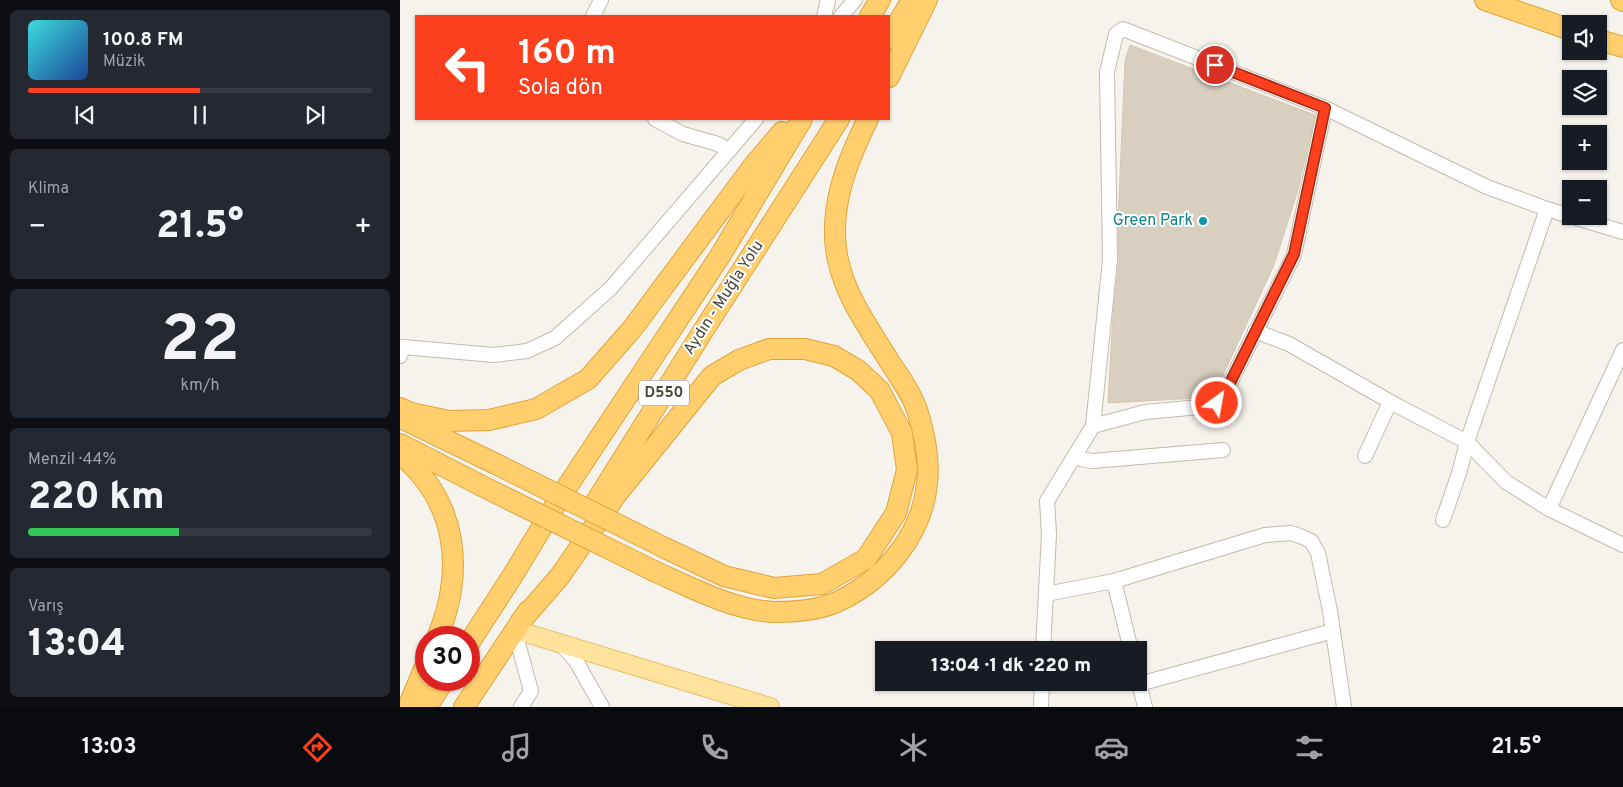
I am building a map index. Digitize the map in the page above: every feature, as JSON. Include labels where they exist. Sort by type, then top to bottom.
[{"type":"highway","points":[[871,15],[880,0]]},
{"type":"highway","points":[[890,36],[912,0]]},
{"type":"highway","points":[[890,75],[927,0]]},
{"type":"highway","points":[[1485,0],[1562,27]]},
{"type":"highway","points":[[1607,43],[1623,48]]},
{"type":"highway","points":[[400,408],[411,413],[449,421],[488,420],[536,410],[588,379],[632,328],[754,165],[792,120]]},
{"type":"highway","name":"Aydın - Muğla Yolu","points":[[480,626],[559,499],[720,256],[801,120]]},
{"type":"highway","name":"Aydın - Muğla Yolu","points":[[517,628],[702,331],[838,120]]},
{"type":"highway","points":[[400,444],[654,571],[740,606],[774,612],[807,610],[840,601],[875,580],[902,550],[921,514],[927,485],[928,459],[918,411],[904,383],[864,322],[848,290],[838,260],[836,230],[842,181],[852,151],[868,120]]},
{"type":"highway","points":[[400,417],[498,465],[665,548],[724,576],[774,588],[822,584],[866,559],[896,513],[907,470],[902,433],[880,392],[860,371],[834,356],[805,349],[769,349],[739,360],[712,376],[616,495],[560,576],[517,628]]},
{"type":"highway","points":[[400,454],[427,482],[444,510],[451,537],[454,568],[451,591],[442,626]]},
{"type":"highway","name":"D550","points":[[464,707],[517,628]]},
{"type":"highway","points":[[408,707],[415,690]]},
{"type":"highway","points":[[427,707],[437,691]]},
{"type":"main road","points":[[517,628],[742,703],[770,707]]},
{"type":"street","points":[[594,15],[601,0]]},
{"type":"street","points":[[824,15],[828,0]]},
{"type":"street","points":[[842,15],[855,0]]},
{"type":"street","points":[[1043,641],[1049,534],[1047,501],[1094,426],[1110,260],[1107,72],[1116,34],[1123,29],[1325,108],[1487,187],[1547,209],[1623,232]]},
{"type":"street","points":[[1094,426],[1145,412],[1200,407],[1217,403],[1227,389],[1294,254],[1325,108]]},
{"type":"street","points":[[657,120],[683,134],[718,144],[730,151]]},
{"type":"street","points":[[400,356],[403,346],[494,355],[527,351],[555,338],[611,288],[755,120]]},
{"type":"street","points":[[1443,520],[1460,470],[1467,442],[1547,209]]},
{"type":"street","points":[[1255,331],[1289,344],[1390,402],[1467,442],[1506,482],[1549,509],[1623,545]]},
{"type":"street","points":[[1549,509],[1623,350]]},
{"type":"street","points":[[1365,456],[1390,402]]},
{"type":"street","points":[[1075,456],[1092,461],[1223,450]]},
{"type":"street","points":[[1046,594],[1114,581],[1265,535],[1290,534],[1300,536],[1311,541],[1318,553],[1333,631],[1344,707]]},
{"type":"street","points":[[1114,581],[1129,641]]},
{"type":"street","points":[[517,628],[531,691],[521,707]]},
{"type":"street","points":[[1147,681],[1333,631]]},
{"type":"street","points":[[560,643],[576,661],[602,707]]},
{"type":"street","points":[[1041,707],[1042,691]]},
{"type":"street","points":[[1141,691],[1145,707]]},
{"type":"building","name":"Green Park","points":[[1130,45],[1315,115],[1297,193],[1274,265],[1218,386],[1212,395],[1199,398],[1108,403],[1113,315],[1119,261],[1118,223],[1125,61]]},
{"type":"place","name":"Green Park","points":[[1203,221]]},
{"type":"route","points":[[1215,65],[1325,108],[1294,254],[1227,389],[1217,403]]}]
